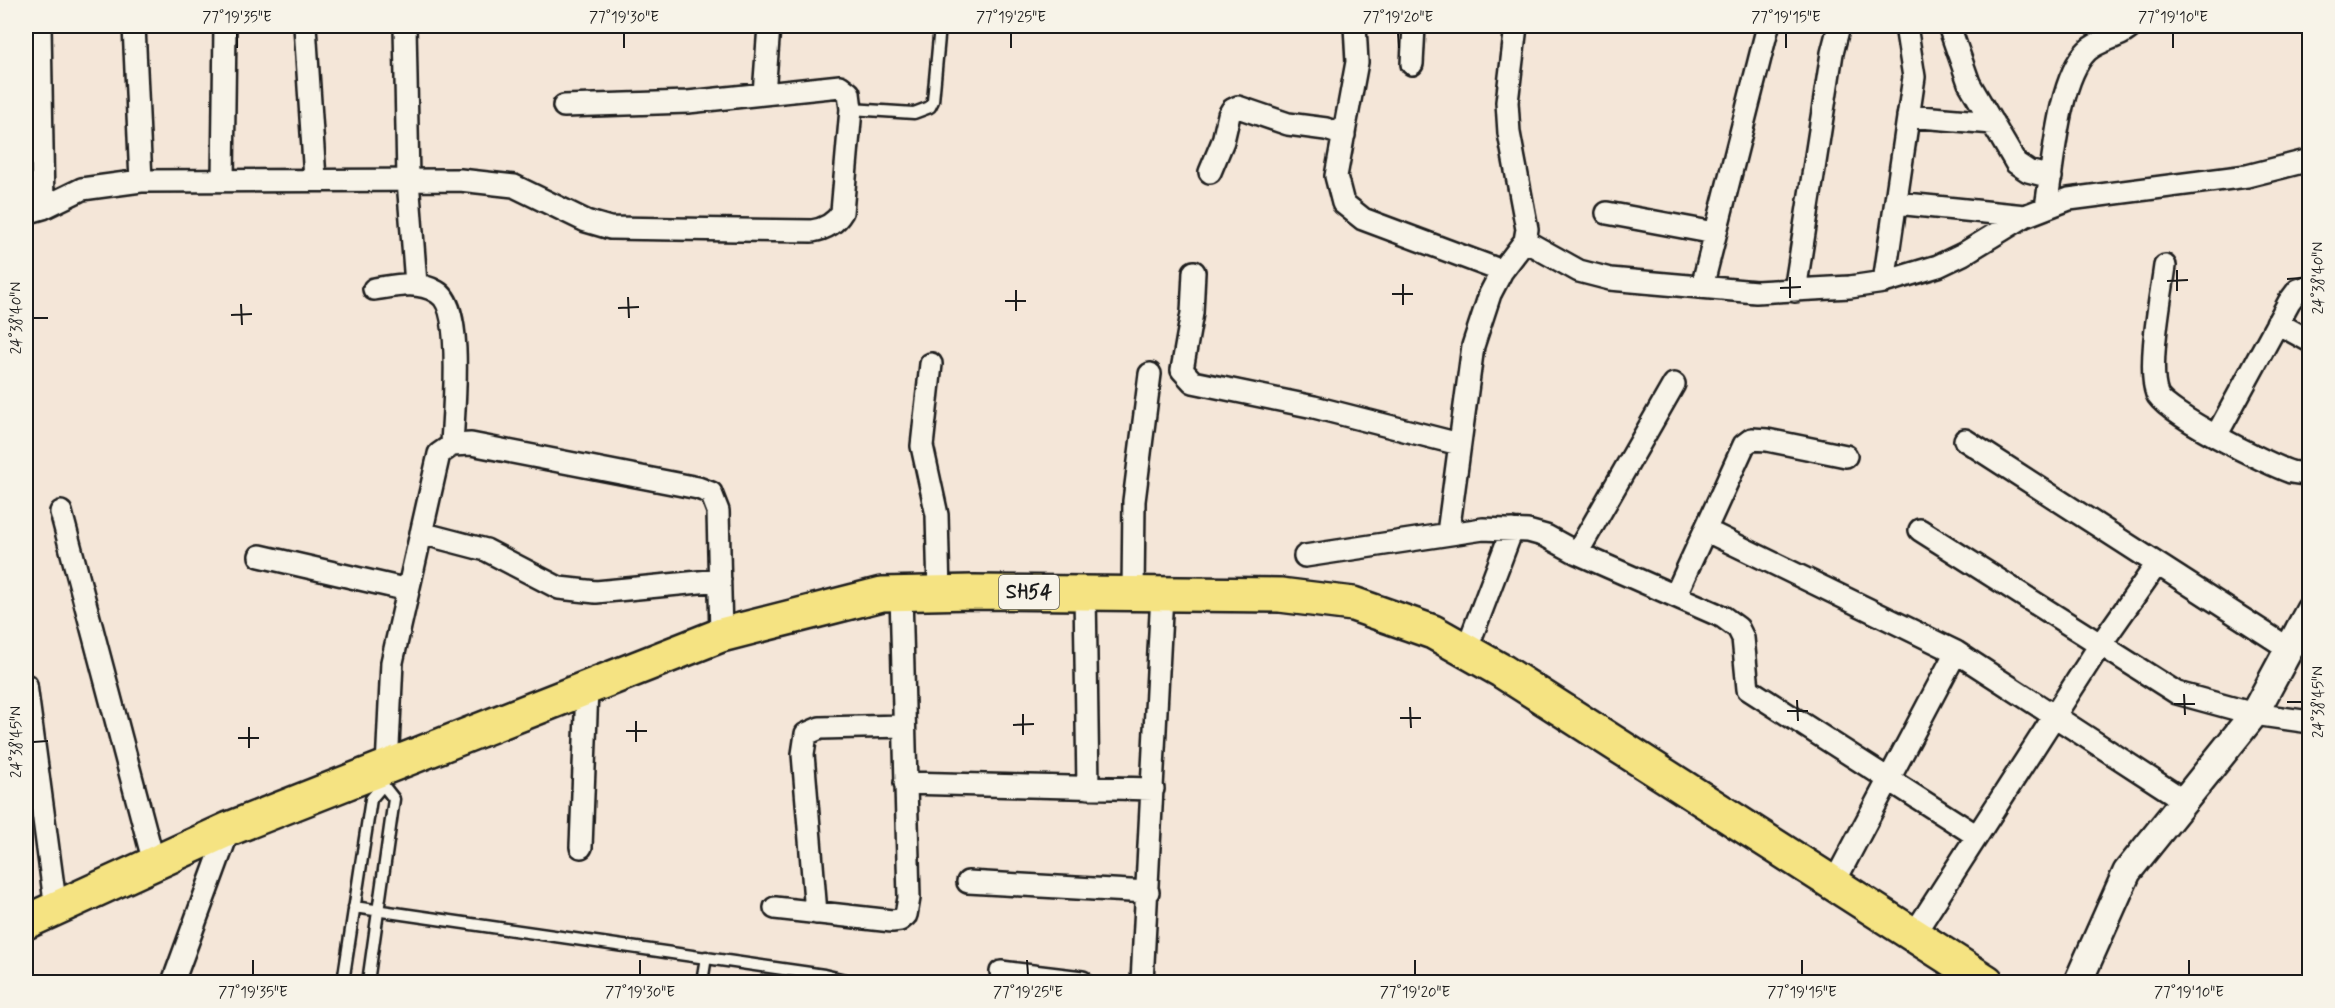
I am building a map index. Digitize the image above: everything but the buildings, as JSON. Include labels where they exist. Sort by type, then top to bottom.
[{"type":"main road","name":"SH54","points":[[26,922],[229,829],[385,776],[586,688],[721,635],[882,594],[1280,595],[1353,604],[1433,632],[1502,670],[1987,982]]},
{"type":"street","points":[[40,26],[34,211],[82,189],[141,181],[315,179],[460,180],[514,186],[586,221],[610,228],[812,231],[823,229],[838,219],[842,212],[851,109],[849,93],[840,86],[688,102],[564,106]]},
{"type":"street","points":[[134,26],[141,181]]},
{"type":"street","points":[[223,180],[225,26]]},
{"type":"street","points":[[305,26],[315,179]]},
{"type":"street","points":[[405,26],[408,180],[416,284]]},
{"type":"street","points":[[764,94],[769,26]]},
{"type":"street","points":[[1355,26],[1357,62],[1336,176],[1339,193],[1351,211],[1363,219],[1502,271]]},
{"type":"street","points":[[1412,64],[1414,26]]},
{"type":"street","points":[[1448,533],[1473,346],[1490,294],[1502,271],[1525,241],[1527,229],[1509,133],[1507,102],[1516,26]]},
{"type":"street","points":[[1702,287],[1768,26]]},
{"type":"street","points":[[1795,291],[1832,53],[1839,26]]},
{"type":"street","points":[[1884,282],[1914,77],[1906,26]]},
{"type":"street","points":[[1948,26],[1969,83],[2016,163],[2028,171],[2051,177]]},
{"type":"street","points":[[2046,207],[2066,87],[2077,64],[2088,49],[2132,26]]},
{"type":"street","points":[[1210,172],[1223,141],[1229,116],[1232,110],[1238,107],[1288,124],[1326,129],[1344,135]]},
{"type":"street","points":[[1908,116],[1993,123]]},
{"type":"street","points":[[1525,241],[1579,271],[1611,279],[1756,292],[1795,291],[1884,282],[1954,258],[2025,216],[2069,199],[2247,176],[2310,160]]},
{"type":"street","points":[[1896,203],[2025,216]]},
{"type":"street","points":[[1607,213],[1715,233]]},
{"type":"street","points":[[2165,266],[2153,377],[2157,396],[2166,407],[2216,436],[2291,472],[2310,474]]},
{"type":"street","points":[[1194,272],[1192,313],[1182,370],[1193,382],[1314,407],[1459,444]]},
{"type":"street","points":[[374,289],[416,284],[438,292],[445,298],[450,310],[454,392],[452,445]]},
{"type":"street","points":[[2216,436],[2277,323],[2298,290],[2310,286]]},
{"type":"street","points":[[2277,323],[2310,341]]},
{"type":"street","points":[[930,364],[922,446],[936,515],[939,593]]},
{"type":"street","points":[[1142,982],[1153,789],[1148,594],[1134,501],[1150,374]]},
{"type":"street","points":[[1577,553],[1674,384]]},
{"type":"street","points":[[1675,596],[1744,445],[1752,439],[1846,456]]},
{"type":"street","points":[[1965,440],[2288,648]]},
{"type":"street","points":[[385,776],[392,662],[439,454],[452,445],[471,444],[698,488],[711,493],[718,511],[721,635]]},
{"type":"street","points":[[62,512],[154,863]]},
{"type":"street","points":[[1305,556],[1483,529],[1528,531],[1546,536],[1577,553],[1723,617],[1738,628],[1743,638],[1748,689],[1977,836]]},
{"type":"street","points":[[1466,651],[1512,530]]},
{"type":"street","points":[[1705,530],[1956,652],[2185,801]]},
{"type":"street","points":[[1920,530],[2177,693],[2254,714],[2310,722]]},
{"type":"street","points":[[421,533],[486,550],[559,588],[596,592],[720,580]]},
{"type":"street","points":[[260,556],[408,591]]},
{"type":"street","points":[[1914,934],[2100,645],[2157,564]]},
{"type":"street","points":[[1085,593],[1088,788]]},
{"type":"street","points":[[775,908],[892,921],[900,920],[906,915],[909,898],[900,594]]},
{"type":"street","points":[[2078,982],[2127,872],[2254,714],[2310,610]]},
{"type":"street","points":[[1833,883],[1956,652]]},
{"type":"street","points":[[26,685],[56,909]]},
{"type":"street","points":[[581,847],[586,688]]},
{"type":"street","points":[[816,913],[803,754],[806,734],[810,730],[820,728],[903,726]]},
{"type":"street","points":[[905,783],[1153,789]]},
{"type":"street","points":[[173,982],[229,829]]},
{"type":"street","points":[[968,882],[1148,892]]},
{"type":"street","points":[[1001,972],[1082,982]]},
{"type":"lane","points":[[851,109],[914,113],[930,107],[933,101],[940,26]]},
{"type":"lane","points":[[343,982],[371,799],[385,776]]},
{"type":"lane","points":[[368,982],[394,799],[385,776]]},
{"type":"lane","points":[[354,907],[706,957],[824,975],[854,982]]},
{"type":"lane","points":[[702,982],[706,957]]}]
